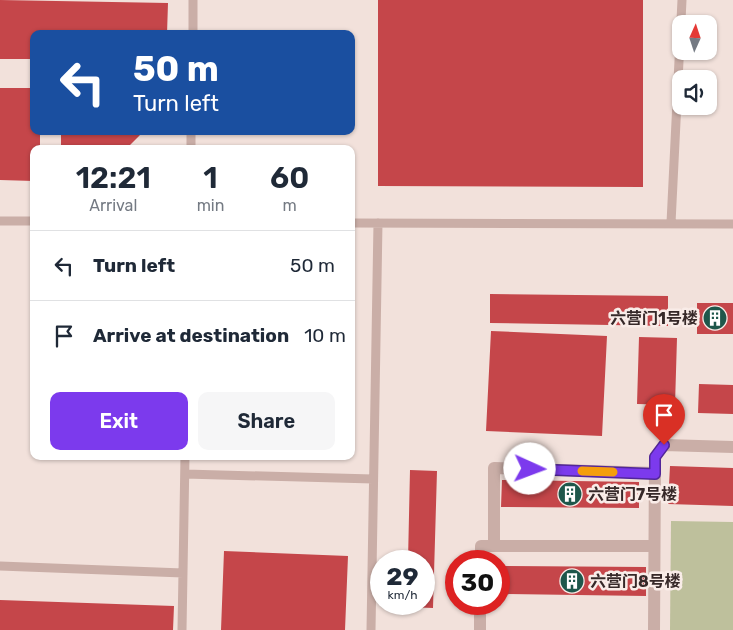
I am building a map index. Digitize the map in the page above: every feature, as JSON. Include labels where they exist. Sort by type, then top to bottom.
[{"type":"street","points":[[654,630],[655,457],[664,445],[733,447]]},
{"type":"street","points":[[494,546],[494,468],[655,474]]},
{"type":"street","points":[[480,550],[480,546],[653,546]]},
{"type":"street","points":[[480,615],[480,630]]},
{"type":"lane","points":[[192,30],[193,0]]},
{"type":"lane","points":[[671,223],[682,0]]},
{"type":"lane","points":[[0,221],[30,221]]},
{"type":"lane","points":[[355,222],[733,224]]},
{"type":"lane","points":[[371,630],[378,223]]},
{"type":"lane","points":[[182,630],[185,460]]},
{"type":"lane","points":[[185,474],[373,479]]},
{"type":"lane","points":[[0,566],[183,573]]},
{"type":"green space","points":[[671,521],[733,522],[733,630],[670,630]]},
{"type":"building","points":[[0,0],[168,3],[167,30],[30,30],[30,59],[0,59]]},
{"type":"building","points":[[378,0],[643,0],[643,187],[378,186]]},
{"type":"building","points":[[0,88],[30,88],[30,135],[40,135],[40,145],[30,145],[30,181],[0,180]]},
{"type":"building","points":[[61,135],[140,135],[130,145],[61,145]]},
{"type":"building","points":[[490,294],[668,296],[668,326],[490,323]]},
{"type":"building","name":"六营门1号楼","points":[[697,303],[733,303],[733,334],[697,334]]},
{"type":"building","points":[[491,331],[607,336],[602,436],[486,431]]},
{"type":"building","points":[[639,337],[677,338],[675,405],[637,404]]},
{"type":"building","points":[[699,384],[733,385],[733,414],[698,413]]},
{"type":"building","points":[[670,466],[733,468],[733,506],[668,504]]},
{"type":"building","points":[[410,470],[437,471],[435,550],[408,550]]},
{"type":"building","name":"六营门7号楼","points":[[502,480],[639,482],[639,508],[501,507]]},
{"type":"building","points":[[224,551],[348,556],[345,630],[221,630]]},
{"type":"building","name":"六营门8号楼","points":[[510,566],[646,567],[646,596],[510,594]]},
{"type":"building","points":[[0,600],[174,606],[173,630],[0,630]]},
{"type":"slow traffic","points":[[582,471],[613,472]]},
{"type":"place","name":"六营门1号楼","points":[[715,318]]},
{"type":"place","name":"六营门7号楼","points":[[570,494]]},
{"type":"place","name":"六营门8号楼","points":[[572,581]]},
{"type":"route","points":[[530,469],[655,474],[655,457],[664,445]]}]
